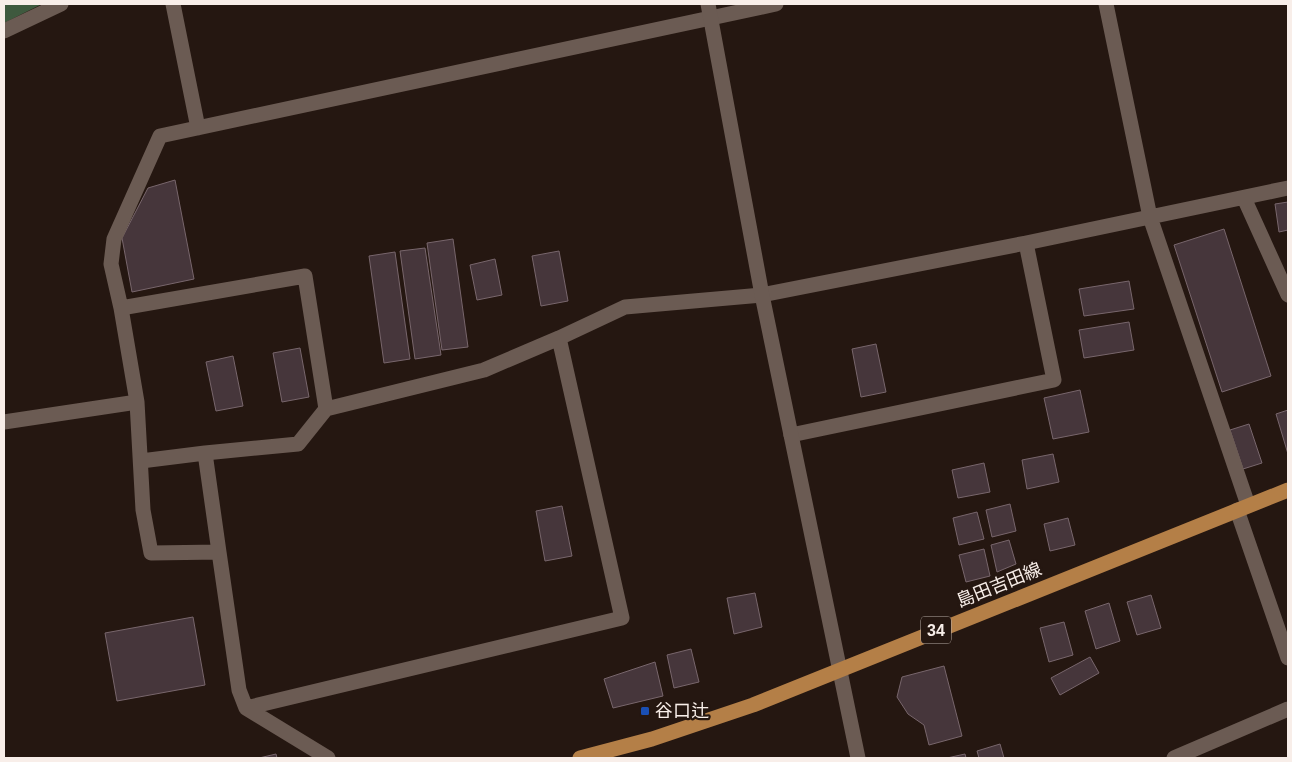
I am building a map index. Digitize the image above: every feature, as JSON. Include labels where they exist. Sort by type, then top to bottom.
[{"type":"main road","name":"島田吉田線","points":[[580,758],[652,739],[754,704],[1288,490]]},
{"type":"street","points":[[4,31],[61,4]]},
{"type":"street","points":[[173,4],[198,128]]},
{"type":"street","points":[[219,552],[151,554],[143,510],[137,402],[122,308],[111,264],[114,239],[160,136],[709,10],[776,4]]},
{"type":"street","points":[[1106,4],[1150,217],[1288,658]]},
{"type":"street","points":[[709,10],[762,295],[858,758]]},
{"type":"street","points":[[141,461],[205,452],[298,444],[326,409],[484,370],[625,307],[762,295],[1026,244],[1288,188]]},
{"type":"street","points":[[1244,198],[1288,295]]},
{"type":"street","points":[[791,435],[1054,380],[1026,244]]},
{"type":"street","points":[[122,308],[305,276],[326,409]]},
{"type":"street","points":[[246,708],[622,618],[559,338]]},
{"type":"street","points":[[4,422],[137,402]]},
{"type":"street","points":[[205,452],[239,690],[246,708],[328,758]]},
{"type":"street","points":[[1174,758],[1288,709]]},
{"type":"green space","points":[[4,4],[42,4],[4,23]]},
{"type":"building","points":[[175,180],[194,279],[132,292],[122,238],[148,188]]},
{"type":"building","points":[[1288,202],[1288,230],[1279,232],[1275,204]]},
{"type":"building","points":[[1224,229],[1271,376],[1222,392],[1174,245]]},
{"type":"building","points":[[453,239],[468,347],[442,350],[427,243]]},
{"type":"building","points":[[425,248],[441,355],[415,359],[400,251]]},
{"type":"building","points":[[559,251],[568,301],[541,306],[532,256]]},
{"type":"building","points":[[395,252],[410,359],[384,363],[369,256]]},
{"type":"building","points":[[495,259],[502,295],[477,300],[470,265]]},
{"type":"building","points":[[1129,281],[1134,309],[1084,316],[1079,289]]},
{"type":"building","points":[[1129,322],[1134,350],[1084,358],[1079,330]]},
{"type":"building","points":[[876,344],[886,392],[861,397],[852,349]]},
{"type":"building","points":[[300,348],[309,397],[282,402],[273,353]]},
{"type":"building","points":[[233,356],[243,406],[216,411],[206,362]]},
{"type":"building","points":[[1080,390],[1089,432],[1053,439],[1044,398]]},
{"type":"building","points":[[1288,410],[1288,454],[1276,414]]},
{"type":"building","points":[[1249,424],[1262,463],[1243,469],[1230,430]]},
{"type":"building","points":[[1053,454],[1059,482],[1027,489],[1022,460]]},
{"type":"building","points":[[984,463],[990,492],[958,498],[952,470]]},
{"type":"building","points":[[1010,504],[1016,531],[992,537],[986,510]]},
{"type":"building","points":[[562,506],[572,556],[545,561],[536,511]]},
{"type":"building","points":[[977,512],[984,539],[959,545],[953,518]]},
{"type":"building","points":[[1068,518],[1075,545],[1050,551],[1044,524]]},
{"type":"building","points":[[1009,540],[1016,564],[997,572],[991,545]]},
{"type":"building","points":[[984,549],[990,576],[966,582],[959,555]]},
{"type":"building","points":[[755,593],[762,627],[734,634],[727,598]]},
{"type":"building","points":[[1151,595],[1161,628],[1137,635],[1127,602]]},
{"type":"building","points":[[1109,603],[1120,641],[1096,649],[1085,611]]},
{"type":"building","points":[[193,617],[205,685],[117,701],[105,633]]},
{"type":"building","points":[[1064,622],[1073,655],[1049,662],[1040,628]]},
{"type":"building","points":[[691,649],[699,682],[674,688],[667,655]]},
{"type":"building","points":[[1090,657],[1099,673],[1060,695],[1051,678]]},
{"type":"building","points":[[655,662],[663,696],[613,708],[604,679]]},
{"type":"building","points":[[944,666],[962,736],[929,745],[924,725],[908,714],[897,697],[902,677]]},
{"type":"building","points":[[1000,744],[1004,758],[979,758],[977,751]]},
{"type":"building","points":[[276,754],[277,758],[259,758]]},
{"type":"building","points":[[965,754],[966,758],[947,758]]},
{"type":"place","name":"谷口辻","points":[[645,711]]}]
